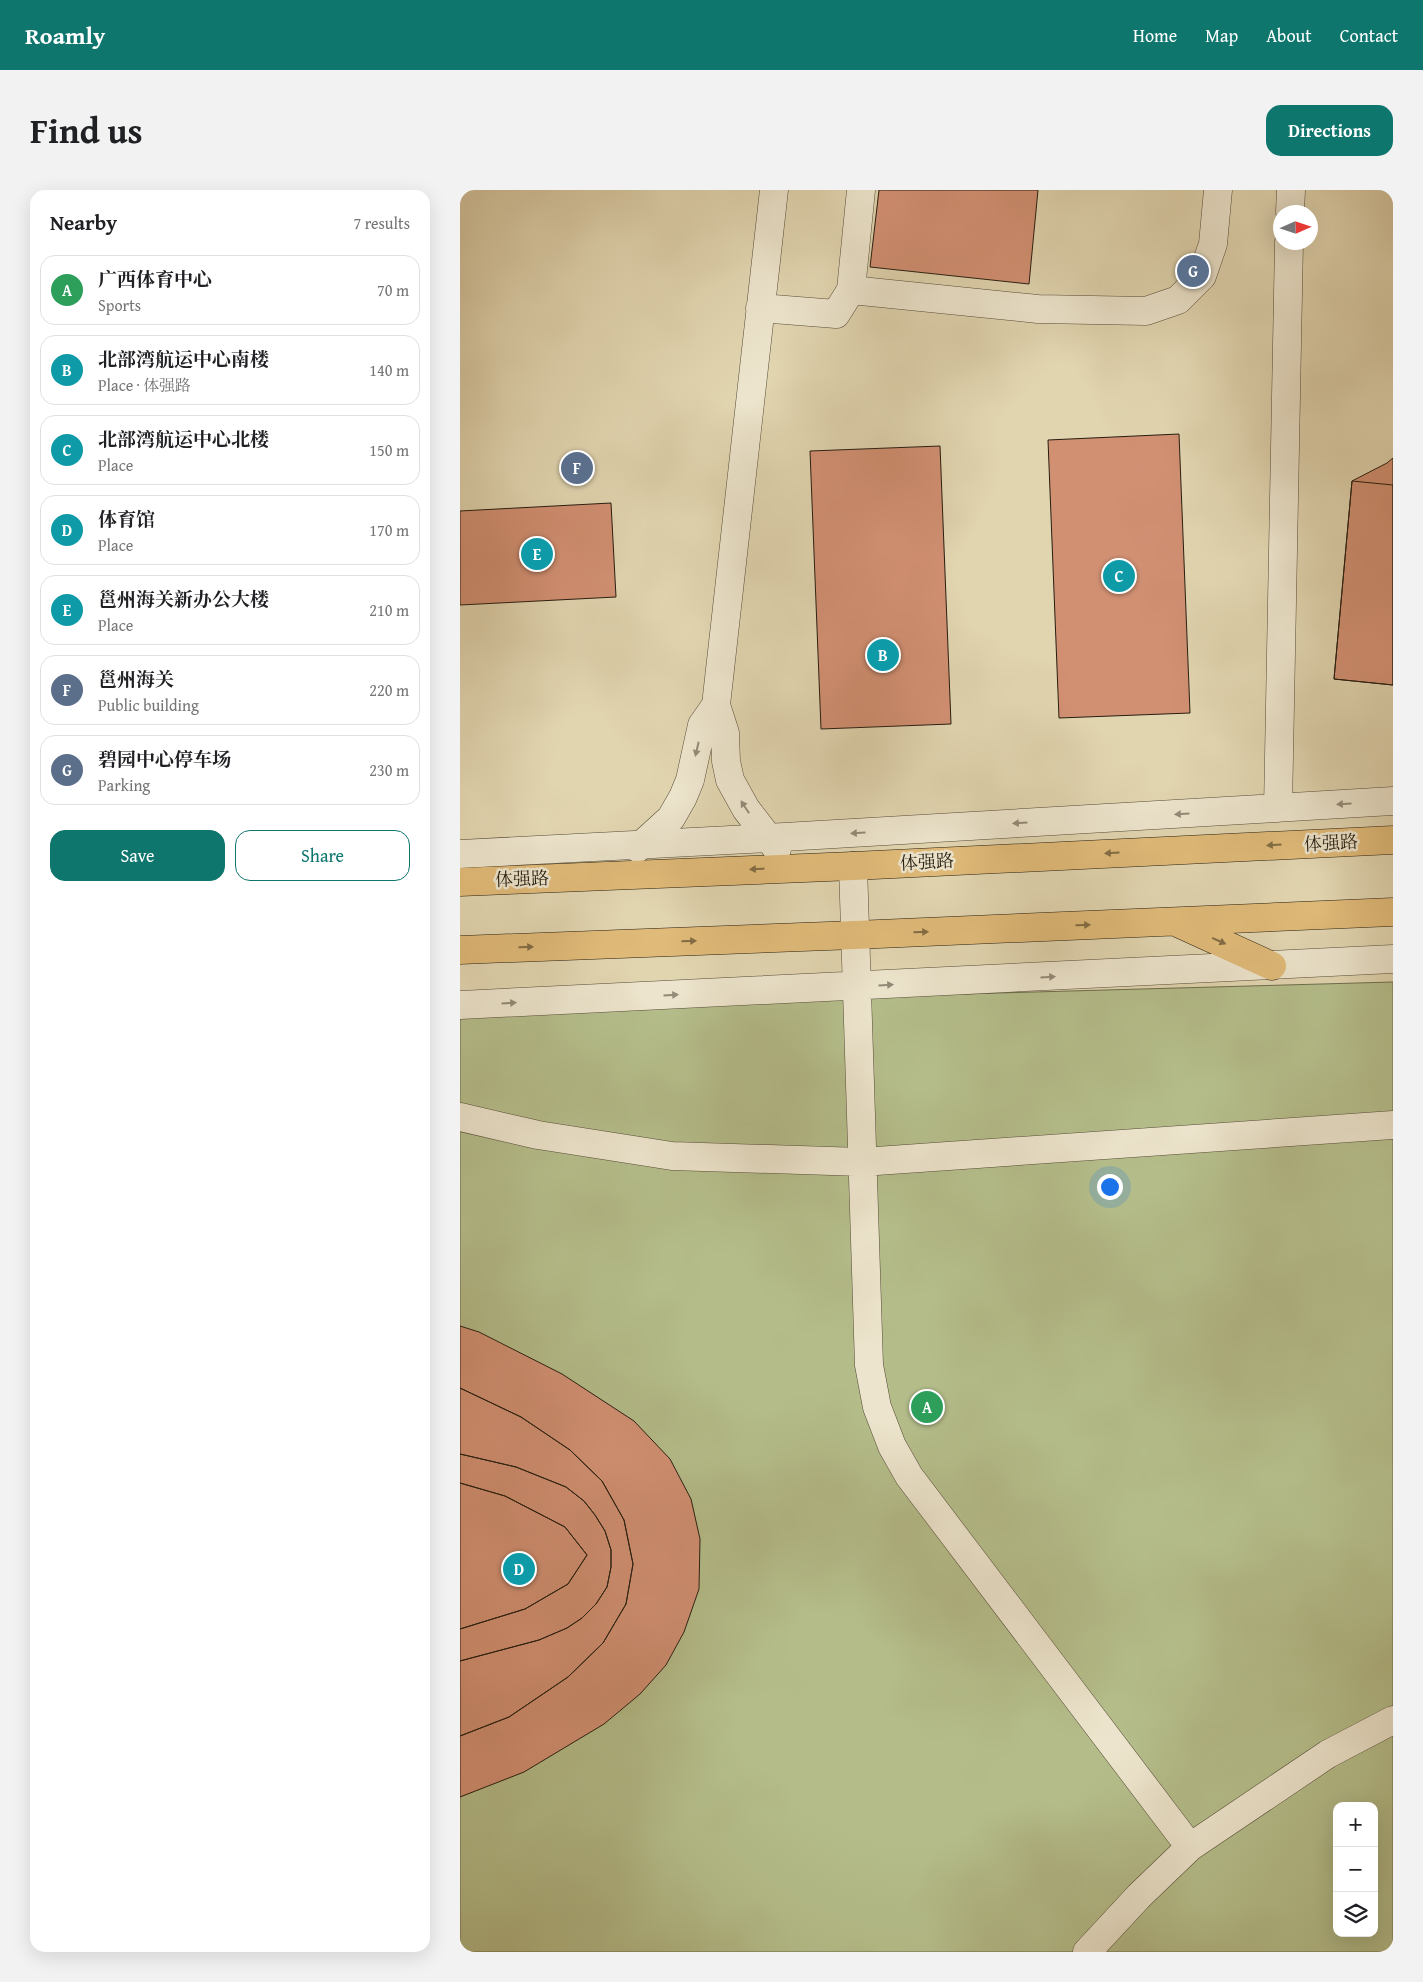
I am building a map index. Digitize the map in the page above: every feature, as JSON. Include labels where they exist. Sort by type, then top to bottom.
[{"type":"main road","name":"体强路","points":[[460,882],[853,866],[1393,840]]},
{"type":"main road","points":[[460,950],[1393,912]]},
{"type":"main road","points":[[1174,921],[1272,966]]},
{"type":"street","points":[[774,190],[716,705],[725,733],[726,761],[730,780],[746,809],[767,838],[779,851],[802,867]]},
{"type":"street","points":[[760,308],[836,314],[851,290],[861,190]]},
{"type":"street","points":[[851,290],[1038,309],[1146,310],[1178,300],[1202,276],[1213,244],[1218,190]]},
{"type":"street","points":[[1290,190],[1290,205]]},
{"type":"street","points":[[1278,808],[1290,250]]},
{"type":"street","points":[[595,876],[620,862],[671,818],[690,780],[702,726],[716,705]]},
{"type":"street","points":[[460,854],[1393,801]]},
{"type":"street","points":[[853,866],[869,1365],[877,1407],[892,1446],[909,1476],[1190,1847]]},
{"type":"street","points":[[460,1005],[1393,959]]},
{"type":"street","points":[[460,1118],[538,1135],[672,1156],[862,1162],[1393,1126]]},
{"type":"street","points":[[1087,1952],[1139,1896],[1190,1847],[1328,1754],[1393,1720]]},
{"type":"green space","points":[[1393,982],[1393,1952],[460,1952],[460,1008]]},
{"type":"building","points":[[879,190],[1038,190],[1029,284],[870,267]]},
{"type":"building","points":[[1179,434],[1190,713],[1059,718],[1048,440]]},
{"type":"building","points":[[940,446],[951,724],[821,729],[810,451]]},
{"type":"building","points":[[1393,458],[1393,685],[1334,679],[1352,481]]},
{"type":"building","points":[[1352,481],[1393,485],[1393,685],[1334,679]]},
{"type":"building","points":[[611,503],[616,597],[460,605],[460,511]]},
{"type":"building","points":[[460,1326],[479,1332],[562,1374],[634,1421],[670,1459],[691,1499],[700,1539],[699,1589],[684,1632],[666,1665],[640,1694],[604,1724],[524,1772],[460,1797],[460,1736],[509,1717],[568,1677],[603,1643],[626,1604],[633,1564],[624,1520],[602,1481],[570,1450],[521,1417],[460,1388]]},
{"type":"building","points":[[460,1388],[521,1417],[570,1450],[602,1481],[624,1520],[633,1564],[626,1604],[603,1643],[568,1677],[509,1717],[460,1736],[460,1661],[539,1640],[567,1628],[582,1618],[596,1604],[607,1587],[611,1567],[611,1550],[605,1531],[595,1515],[584,1501],[566,1487],[516,1467],[460,1454]]},
{"type":"building","points":[[460,1454],[516,1467],[566,1487],[584,1501],[605,1531],[611,1550],[611,1567],[607,1587],[596,1604],[582,1618],[567,1628],[539,1640],[460,1661],[460,1629],[525,1609],[568,1584],[587,1555],[565,1527],[505,1496],[460,1483]]},
{"type":"building","points":[[460,1483],[505,1496],[565,1527],[587,1555],[568,1584],[525,1609],[460,1629]]},
{"type":"place","name":"碧园中心停车场","points":[[1193,271]]},
{"type":"place","name":"邕州海关","points":[[577,468]]},
{"type":"place","name":"邕州海关新办公大楼","points":[[537,554]]},
{"type":"place","name":"北部湾航运中心北楼","points":[[1119,576]]},
{"type":"place","name":"北部湾航运中心南楼","points":[[883,655]]},
{"type":"place","name":"广西体育中心","points":[[927,1407]]},
{"type":"place","name":"体育馆","points":[[519,1569]]}]
